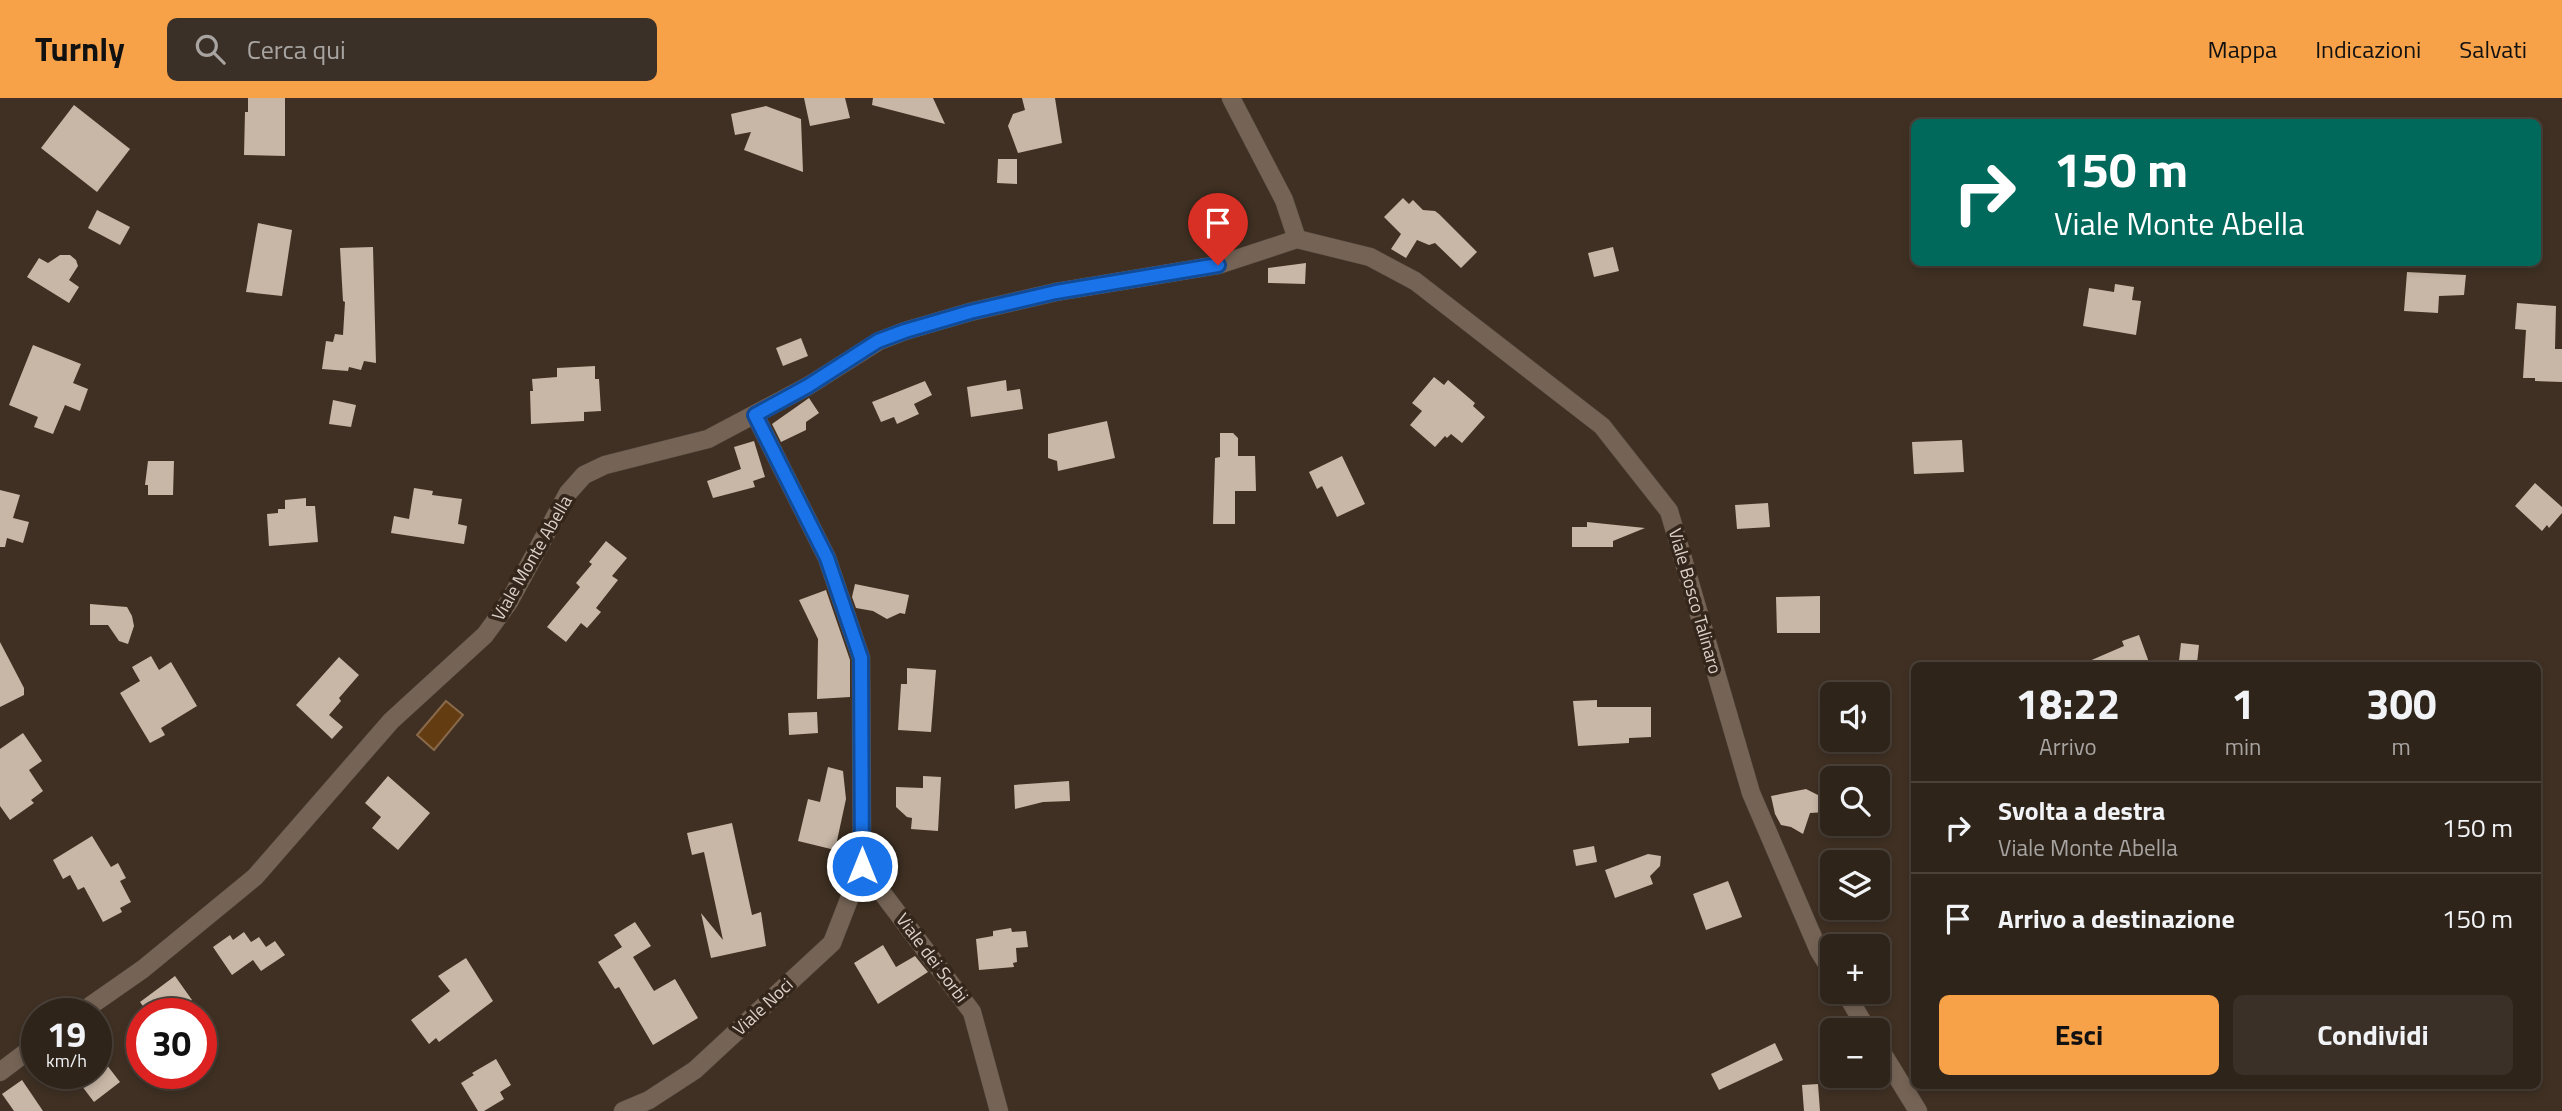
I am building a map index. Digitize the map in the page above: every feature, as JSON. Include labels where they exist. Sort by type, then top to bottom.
[{"type":"street","points":[[1231,98],[1284,200],[1297,239]]},
{"type":"street","name":"Viale Monte Abella","points":[[101,998],[143,969],[255,877],[391,721],[485,635],[509,602],[568,493],[584,475],[605,465],[708,439],[808,386],[878,341],[905,331],[970,312],[1056,292],[1218,265],[1297,239]]},
{"type":"street","name":"Viale Bosco Talinaro","points":[[1297,239],[1370,257],[1415,281],[1602,426],[1669,511],[1751,793],[1820,953]]},
{"type":"street","points":[[755,415],[827,558],[861,658],[862,866]]},
{"type":"street","name":"Viale Noci","points":[[623,1111],[649,1100],[695,1070],[832,943],[862,866]]},
{"type":"street","name":"Viale dei Sorbi","points":[[862,866],[972,1012],[999,1111]]},
{"type":"street","points":[[0,1072],[21,1056]]},
{"type":"street","points":[[1890,1066],[1918,1111]]},
{"type":"shaded area","points":[[446,701],[463,715],[434,750],[417,735]]},
{"type":"building","points":[[248,98],[285,98],[285,156],[244,155]]},
{"type":"building","points":[[804,98],[845,98],[850,118],[810,126]]},
{"type":"building","points":[[873,98],[933,98],[945,124],[872,105]]},
{"type":"building","points":[[1022,98],[1055,98],[1062,143],[1018,153],[1008,126],[1013,114],[1025,110]]},
{"type":"building","points":[[74,105],[130,149],[97,192],[41,148]]},
{"type":"building","points":[[766,106],[801,119],[803,172],[744,150],[751,132],[735,135],[731,114]]},
{"type":"building","points":[[998,159],[1017,159],[1017,184],[997,183]]},
{"type":"building","points":[[1403,198],[1409,204],[1413,200],[1423,210],[1435,211],[1477,252],[1461,268],[1435,243],[1429,245],[1417,240],[1406,258],[1391,249],[1401,234],[1384,217]]},
{"type":"building","points":[[97,210],[130,227],[120,245],[88,228]]},
{"type":"building","points":[[258,223],[292,230],[282,296],[246,292]]},
{"type":"building","points":[[373,247],[376,363],[364,361],[361,370],[349,367],[348,371],[322,369],[326,341],[333,342],[335,334],[343,335],[345,302],[340,248]]},
{"type":"building","points":[[1613,247],[1619,271],[1594,277],[1588,253]]},
{"type":"building","points":[[60,255],[70,255],[78,266],[69,280],[79,287],[69,303],[27,277],[39,258],[48,263]]},
{"type":"building","points":[[1306,263],[1305,284],[1268,283],[1268,268]]},
{"type":"building","points":[[2407,272],[2466,275],[2464,295],[2439,296],[2438,313],[2404,311]]},
{"type":"building","points":[[2115,284],[2134,287],[2132,300],[2141,301],[2136,335],[2083,326],[2089,288],[2114,292]]},
{"type":"building","points":[[2517,303],[2556,306],[2555,349],[2562,349],[2562,382],[2523,378],[2526,330],[2515,329]]},
{"type":"building","points":[[801,338],[808,356],[783,366],[776,348]]},
{"type":"building","points":[[33,345],[81,364],[73,383],[88,389],[80,411],[65,405],[53,434],[34,427],[38,417],[9,405]]},
{"type":"building","points":[[595,366],[595,379],[599,379],[601,411],[584,412],[584,421],[531,424],[532,379],[557,377],[557,368]]},
{"type":"building","points":[[1434,377],[1444,385],[1448,380],[1475,403],[1473,406],[1485,417],[1462,443],[1451,434],[1447,438],[1445,436],[1435,447],[1410,425],[1422,411],[1412,403]]},
{"type":"building","points":[[1006,380],[1007,391],[1020,389],[1023,409],[971,417],[967,387]]},
{"type":"building","points":[[925,381],[932,395],[914,404],[919,414],[897,424],[894,417],[881,422],[872,402]]},
{"type":"building","points":[[809,398],[819,413],[806,422],[806,430],[781,442],[772,424]]},
{"type":"building","points":[[333,400],[356,405],[351,427],[329,424]]},
{"type":"building","points":[[1107,421],[1115,458],[1058,471],[1057,461],[1048,458],[1048,434]]},
{"type":"building","points":[[1220,433],[1233,433],[1238,438],[1238,456],[1255,456],[1256,491],[1235,491],[1235,524],[1213,524],[1215,458],[1220,457]]},
{"type":"building","points":[[1962,440],[1964,472],[1914,474],[1912,442]]},
{"type":"building","points":[[754,441],[765,477],[753,481],[755,487],[713,498],[707,481],[741,469],[734,447]]},
{"type":"building","points":[[1342,456],[1365,504],[1337,517],[1322,486],[1317,489],[1309,472]]},
{"type":"building","points":[[148,461],[174,461],[173,495],[148,495],[148,485],[145,485]]},
{"type":"building","points":[[2535,483],[2562,507],[2562,513],[2549,528],[2547,525],[2542,531],[2515,506]]},
{"type":"building","points":[[414,488],[433,491],[432,495],[462,499],[458,524],[467,526],[464,544],[391,533],[394,516],[409,519]]},
{"type":"building","points":[[0,490],[20,495],[13,518],[29,522],[23,543],[7,538],[5,547],[0,547]]},
{"type":"building","points":[[306,498],[306,506],[315,506],[318,542],[269,546],[267,514],[285,509],[285,500]]},
{"type":"building","points":[[1768,503],[1770,527],[1737,529],[1735,505]]},
{"type":"building","points":[[1587,522],[1645,528],[1613,541],[1613,547],[1572,547],[1572,527],[1587,527]]},
{"type":"building","points":[[606,541],[627,558],[612,576],[618,580],[596,608],[601,612],[587,628],[581,623],[566,642],[547,627],[580,587],[576,583]]},
{"type":"building","points":[[855,584],[909,595],[905,614],[900,613],[887,619],[873,611],[856,608],[852,597]]},
{"type":"building","points":[[826,590],[850,660],[850,697],[817,699],[818,639],[799,600]]},
{"type":"building","points":[[1820,596],[1820,633],[1777,633],[1776,597]]},
{"type":"building","points":[[90,604],[127,607],[134,626],[128,644],[119,641],[108,625],[90,625]]},
{"type":"building","points":[[2139,635],[2149,662],[2087,662],[2124,646],[2122,641]]},
{"type":"building","points":[[0,642],[24,688],[24,695],[0,707]]},
{"type":"building","points":[[2181,643],[2199,645],[2197,662],[2179,661]]},
{"type":"building","points":[[151,656],[159,670],[171,662],[197,706],[161,728],[165,735],[150,743],[120,693],[140,681],[132,667]]},
{"type":"building","points":[[339,657],[359,675],[339,698],[341,701],[329,715],[343,727],[332,739],[296,705]]},
{"type":"building","points":[[907,668],[936,670],[931,732],[898,730],[901,684],[907,684]]},
{"type":"building","points":[[1597,700],[1597,707],[1651,707],[1651,737],[1629,738],[1629,743],[1578,746],[1573,701]]},
{"type":"building","points":[[817,712],[818,733],[789,735],[788,713]]},
{"type":"building","points":[[23,733],[42,761],[29,770],[43,791],[31,800],[34,803],[10,820],[0,806],[0,749]]},
{"type":"building","points":[[828,767],[843,771],[846,799],[835,850],[798,841],[808,799],[820,802]]},
{"type":"building","points":[[388,776],[430,813],[398,850],[372,828],[381,817],[365,803]]},
{"type":"building","points":[[923,776],[941,777],[938,831],[911,829],[912,818],[896,807],[896,787],[923,788]]},
{"type":"building","points":[[1069,781],[1070,801],[1043,802],[1015,809],[1014,785]]},
{"type":"building","points":[[1806,789],[1820,795],[1820,812],[1810,813],[1803,834],[1781,825],[1771,796]]},
{"type":"building","points":[[732,823],[752,915],[761,912],[766,946],[711,958],[701,913],[723,940],[704,852],[692,855],[687,833]]},
{"type":"building","points":[[92,836],[111,867],[118,863],[126,878],[120,881],[131,902],[120,908],[122,912],[103,922],[84,887],[78,890],[70,875],[63,879],[53,860]]},
{"type":"building","points":[[1594,846],[1597,862],[1576,866],[1573,850]]},
{"type":"building","points":[[1648,854],[1661,856],[1660,866],[1650,876],[1653,884],[1615,898],[1605,870]]},
{"type":"building","points":[[1728,881],[1742,917],[1706,930],[1693,894]]},
{"type":"building","points":[[635,922],[651,946],[633,957],[654,991],[675,979],[698,1018],[653,1045],[619,987],[615,989],[598,962],[622,947],[614,935]]},
{"type":"building","points":[[1011,928],[1012,932],[1026,931],[1028,947],[1016,948],[1017,962],[1013,963],[1014,967],[979,970],[976,939],[993,936],[993,931]]},
{"type":"building","points":[[244,932],[251,942],[259,937],[266,947],[275,941],[285,955],[261,971],[253,960],[232,975],[213,947],[230,935],[233,940]]},
{"type":"building","points":[[883,945],[896,967],[915,956],[928,972],[878,1004],[854,963]]},
{"type":"building","points":[[466,958],[493,1001],[439,1042],[436,1038],[429,1044],[411,1020],[450,991],[438,976]]},
{"type":"building","points":[[175,976],[191,998],[145,998]]},
{"type":"building","points":[[1775,1043],[1783,1060],[1719,1090],[1711,1074]]},
{"type":"building","points":[[496,1059],[511,1085],[500,1092],[504,1099],[484,1111],[478,1111],[461,1083]]},
{"type":"building","points":[[112,1072],[120,1082],[112,1088]]},
{"type":"building","points":[[21,1081],[21,1089],[28,1089],[43,1111],[14,1111],[2,1094]]},
{"type":"building","points":[[1818,1084],[1820,1111],[1804,1111],[1802,1085]]},
{"type":"building","points":[[84,1089],[111,1089],[94,1102]]},
{"type":"route","points":[[862,866],[861,658],[827,558],[755,415],[808,386],[853,355],[878,341],[905,331],[970,312],[1056,292],[1218,265]]}]
